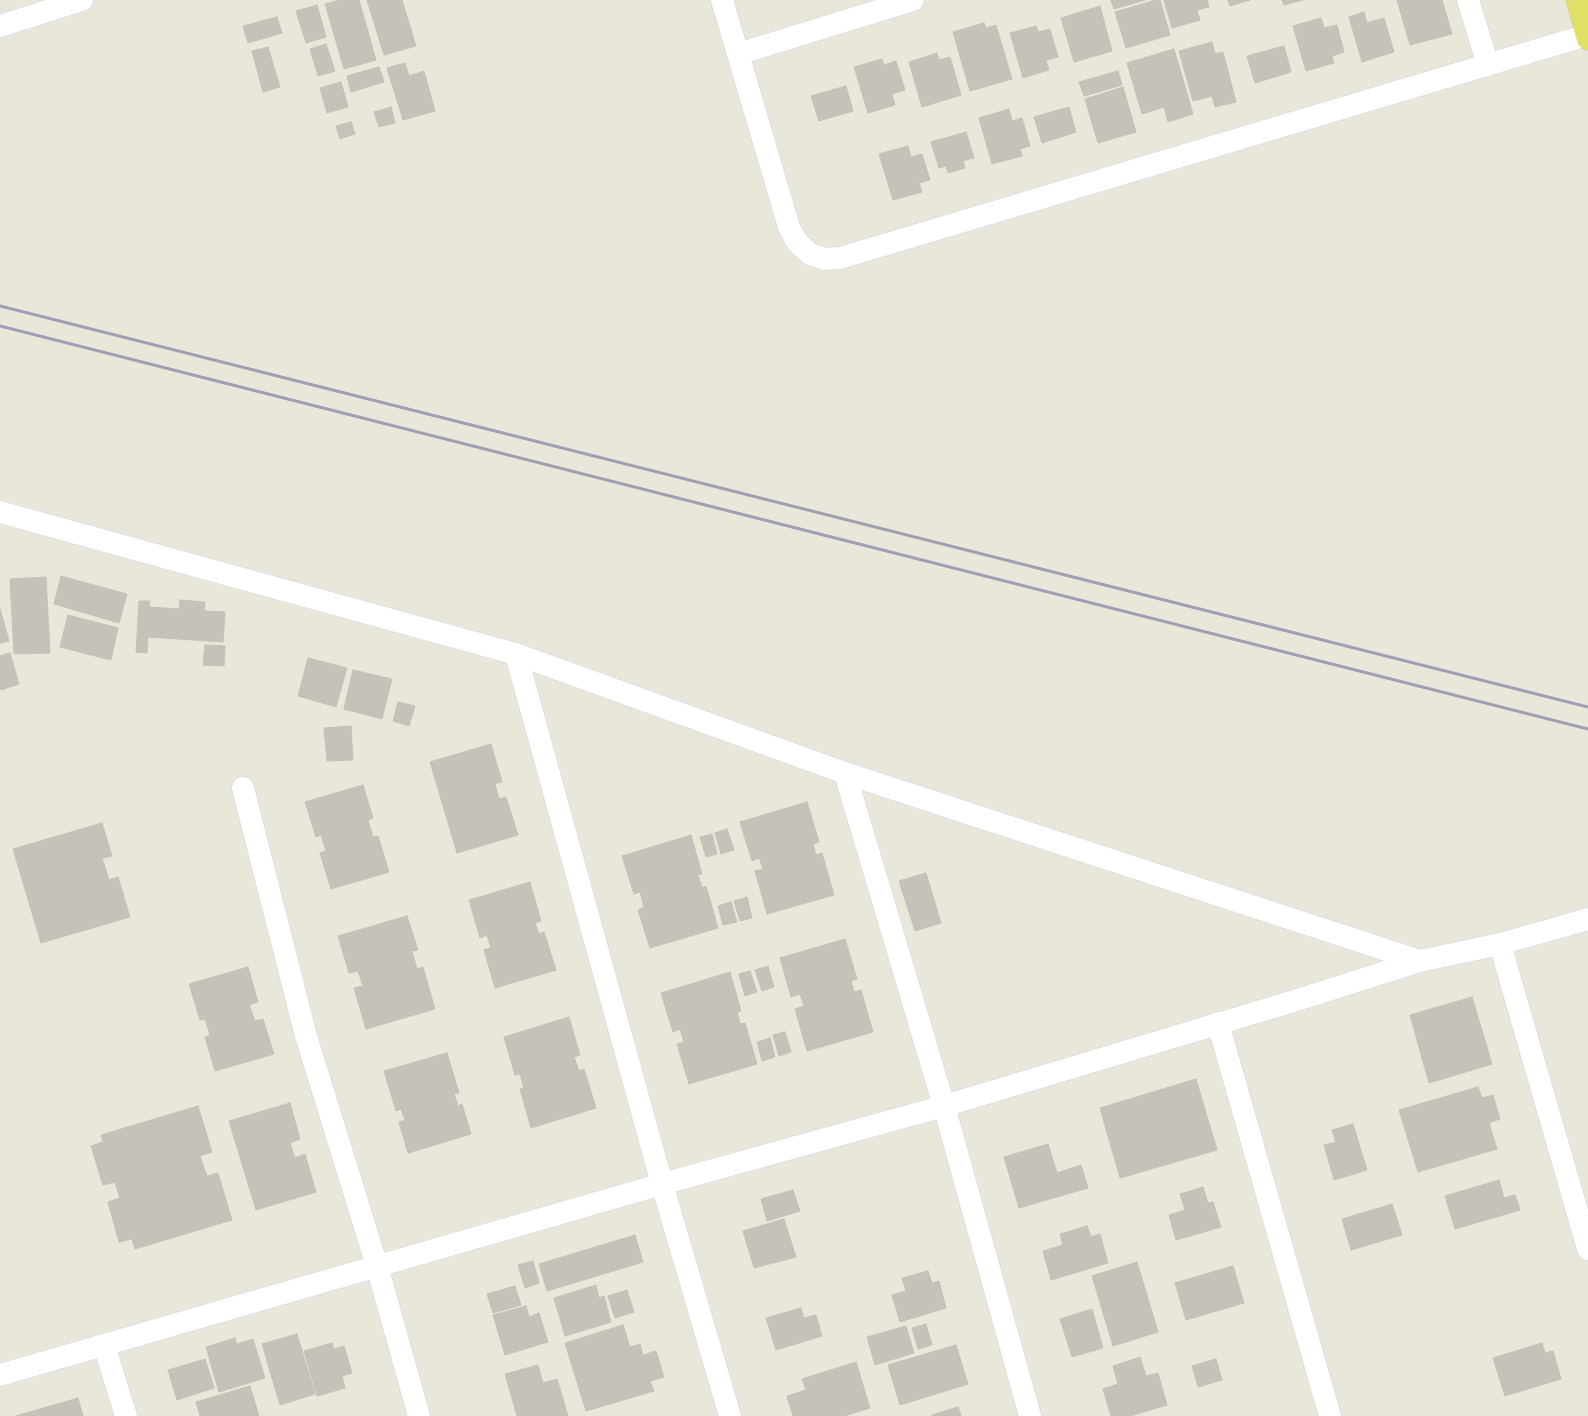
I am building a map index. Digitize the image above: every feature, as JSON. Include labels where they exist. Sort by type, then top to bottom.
[{"type":"main road","points":[[1577,0],[1588,37]]},
{"type":"street","points":[[0,26],[82,0]]},
{"type":"street","points":[[722,0],[789,228],[797,242],[810,254],[825,259],[848,256],[1488,65],[1588,37]]},
{"type":"street","points":[[738,54],[913,0]]},
{"type":"street","points":[[1468,0],[1488,65]]},
{"type":"street","points":[[0,512],[516,654],[845,773],[1420,961]]},
{"type":"street","points":[[516,654],[662,1184],[730,1416]]},
{"type":"street","points":[[845,773],[944,1106],[1030,1416]]},
{"type":"street","points":[[243,788],[306,1036],[377,1266],[419,1416]]},
{"type":"street","points":[[0,1375],[662,1184],[944,1106],[1420,961],[1500,944],[1588,919]]},
{"type":"street","points":[[1500,944],[1588,1249]]},
{"type":"street","points":[[1218,1023],[1330,1416]]},
{"type":"street","points":[[104,1345],[126,1416]]},
{"type":"building","points":[[340,0],[359,0],[376,60],[344,69],[325,4]]},
{"type":"building","points":[[367,0],[402,0],[416,46],[384,55]]},
{"type":"building","points":[[1111,0],[1145,0],[1114,9]]},
{"type":"building","points":[[1160,0],[1170,35],[1126,48],[1115,12]]},
{"type":"building","points":[[1164,0],[1207,0],[1209,7],[1197,10],[1200,20],[1172,28]]},
{"type":"building","points":[[1228,0],[1250,0],[1230,6]]},
{"type":"building","points":[[1282,0],[1303,0],[1284,5]]},
{"type":"building","points":[[1397,0],[1442,0],[1452,34],[1410,45]]},
{"type":"building","points":[[317,5],[326,37],[306,43],[296,11]]},
{"type":"building","points":[[1100,6],[1112,51],[1074,62],[1061,18]]},
{"type":"building","points":[[1364,12],[1367,23],[1384,18],[1394,52],[1362,62],[1349,17]]},
{"type":"building","points":[[277,17],[282,33],[248,43],[243,26]]},
{"type":"building","points":[[1321,18],[1324,28],[1337,25],[1344,52],[1332,56],[1334,63],[1306,71],[1293,26]]},
{"type":"building","points":[[984,23],[986,28],[996,25],[1012,79],[970,91],[953,32]]},
{"type":"building","points":[[1036,26],[1038,32],[1050,29],[1058,57],[1046,60],[1049,70],[1023,78],[1010,33]]},
{"type":"building","points":[[1212,42],[1215,54],[1223,52],[1236,102],[1215,107],[1212,96],[1193,101],[1179,51]]},
{"type":"building","points":[[326,44],[335,71],[318,76],[310,49]]},
{"type":"building","points":[[1284,46],[1291,72],[1255,83],[1247,56]]},
{"type":"building","points":[[268,47],[280,87],[263,92],[252,51]]},
{"type":"building","points":[[1174,49],[1193,114],[1168,122],[1164,107],[1142,114],[1127,63]]},
{"type":"building","points":[[937,53],[939,60],[950,57],[961,95],[922,107],[909,62]]},
{"type":"building","points":[[882,59],[884,65],[896,61],[905,90],[892,94],[895,105],[868,113],[854,67]]},
{"type":"building","points":[[405,63],[409,76],[424,71],[435,111],[403,120],[387,68]]},
{"type":"building","points":[[379,67],[384,82],[351,92],[347,76]]},
{"type":"building","points":[[1118,71],[1122,85],[1084,96],[1079,82]]},
{"type":"building","points":[[341,82],[348,107],[327,113],[320,88]]},
{"type":"building","points":[[846,86],[853,111],[819,121],[811,96]]},
{"type":"building","points":[[1123,87],[1136,132],[1098,143],[1085,99]]},
{"type":"building","points":[[391,107],[395,123],[379,127],[374,112]]},
{"type":"building","points":[[1069,107],[1076,132],[1042,143],[1034,117]]},
{"type":"building","points":[[1009,109],[1012,121],[1022,118],[1030,146],[1020,149],[1022,156],[992,164],[979,118]]},
{"type":"building","points":[[351,122],[355,134],[340,139],[336,126]]},
{"type":"building","points":[[966,132],[974,158],[963,161],[965,168],[948,173],[946,166],[939,168],[931,142]]},
{"type":"building","points":[[908,146],[911,157],[922,154],[930,180],[919,183],[922,192],[893,200],[879,154]]},
{"type":"building","points":[[61,576],[127,594],[119,623],[54,604]]},
{"type":"building","points":[[46,577],[50,653],[14,654],[10,579]]},
{"type":"building","points":[[180,600],[205,602],[204,611],[225,612],[223,642],[148,637],[147,653],[136,652],[139,601],[150,601],[149,607],[179,609]]},
{"type":"building","points":[[0,609],[9,641],[0,643]]},
{"type":"building","points":[[68,615],[118,628],[111,660],[60,647]]},
{"type":"building","points":[[205,645],[225,646],[224,666],[203,665]]},
{"type":"building","points":[[10,653],[19,684],[1,690],[0,656]]},
{"type":"building","points":[[308,658],[347,668],[336,707],[298,696]]},
{"type":"building","points":[[353,670],[392,679],[382,719],[344,709]]},
{"type":"building","points":[[398,702],[415,706],[409,726],[393,721]]},
{"type":"building","points":[[351,726],[353,760],[327,761],[324,728]]},
{"type":"building","points":[[491,744],[502,782],[495,784],[499,799],[506,797],[518,835],[457,853],[430,762]]},
{"type":"building","points":[[363,785],[373,818],[368,820],[373,837],[378,836],[389,872],[331,889],[320,853],[326,851],[321,835],[316,837],[305,802]]},
{"type":"building","points":[[807,802],[819,842],[813,844],[816,855],[822,853],[834,895],[767,914],[755,871],[763,869],[759,858],[752,861],[740,822]]},
{"type":"building","points":[[102,823],[112,856],[102,858],[109,880],[118,877],[130,917],[41,943],[13,849]]},
{"type":"building","points":[[727,829],[734,850],[721,854],[715,833]]},
{"type":"building","points":[[712,834],[717,854],[706,857],[700,837]]},
{"type":"building","points":[[691,835],[702,874],[698,875],[702,888],[706,886],[718,928],[650,948],[638,910],[644,907],[640,892],[634,894],[622,856]]},
{"type":"building","points":[[926,873],[941,923],[915,931],[899,881]]},
{"type":"building","points":[[530,882],[541,921],[535,923],[539,934],[544,932],[556,970],[495,988],[484,950],[491,948],[487,935],[480,938],[469,900]]},
{"type":"building","points":[[747,897],[752,918],[740,921],[734,901]]},
{"type":"building","points":[[731,902],[737,922],[723,925],[718,906]]},
{"type":"building","points":[[407,916],[418,950],[412,951],[417,969],[423,967],[435,1009],[366,1029],[354,988],[363,986],[358,971],[349,973],[338,936]]},
{"type":"building","points":[[845,939],[857,979],[851,981],[854,992],[861,990],[873,1032],[807,1051],[795,1009],[804,1006],[800,994],[791,997],[780,958]]},
{"type":"building","points":[[768,966],[774,987],[762,991],[755,970]]},
{"type":"building","points":[[248,967],[258,1002],[249,1005],[255,1021],[263,1019],[274,1054],[215,1071],[205,1037],[210,1035],[205,1019],[200,1020],[189,984]]},
{"type":"building","points":[[750,971],[757,992],[745,996],[739,974]]},
{"type":"building","points":[[730,972],[741,1011],[737,1012],[740,1024],[745,1023],[757,1064],[689,1084],[677,1044],[684,1042],[680,1029],[673,1032],[661,993]]},
{"type":"building","points":[[1472,997],[1492,1064],[1429,1083],[1410,1015]]},
{"type":"building","points":[[569,1017],[580,1055],[574,1057],[579,1071],[584,1069],[596,1108],[531,1128],[520,1089],[524,1088],[520,1074],[515,1075],[504,1037]]},
{"type":"building","points":[[785,1032],[791,1052],[779,1056],[773,1035]]},
{"type":"building","points":[[770,1038],[775,1057],[762,1061],[757,1042]]},
{"type":"building","points":[[447,1053],[459,1093],[454,1094],[458,1106],[462,1104],[471,1134],[408,1153],[399,1122],[405,1120],[401,1109],[396,1111],[384,1071]]},
{"type":"building","points":[[1196,1079],[1217,1150],[1120,1178],[1100,1108]]},
{"type":"building","points":[[1478,1087],[1482,1098],[1493,1095],[1500,1119],[1489,1123],[1497,1149],[1418,1172],[1399,1110]]},
{"type":"building","points":[[290,1103],[300,1139],[290,1143],[295,1158],[305,1154],[316,1192],[256,1210],[229,1121]]},
{"type":"building","points":[[198,1106],[212,1152],[200,1156],[207,1176],[218,1173],[232,1220],[135,1249],[132,1239],[119,1242],[108,1202],[120,1198],[115,1182],[103,1185],[91,1146],[103,1142],[101,1135]]},
{"type":"building","points":[[1353,1124],[1367,1170],[1334,1180],[1324,1145],[1336,1142],[1332,1130]]},
{"type":"building","points":[[1048,1144],[1057,1173],[1081,1165],[1088,1188],[1019,1208],[1004,1157]]},
{"type":"building","points":[[1499,1180],[1504,1198],[1515,1195],[1520,1210],[1455,1229],[1445,1196]]},
{"type":"building","points":[[1203,1187],[1208,1203],[1213,1202],[1221,1227],[1176,1240],[1169,1215],[1185,1210],[1180,1194]]},
{"type":"building","points":[[793,1190],[800,1211],[767,1221],[761,1199]]},
{"type":"building","points":[[1392,1204],[1402,1235],[1351,1250],[1342,1219]]},
{"type":"building","points":[[784,1219],[796,1257],[754,1268],[743,1231]]},
{"type":"building","points":[[1087,1226],[1091,1237],[1100,1234],[1108,1263],[1051,1280],[1043,1251],[1063,1245],[1060,1234]]},
{"type":"building","points":[[635,1235],[643,1262],[547,1291],[539,1264]]},
{"type":"building","points":[[533,1261],[539,1283],[525,1288],[518,1265]]},
{"type":"building","points":[[1137,1262],[1158,1332],[1113,1346],[1092,1276]]},
{"type":"building","points":[[1233,1266],[1244,1303],[1186,1320],[1175,1283]]},
{"type":"building","points":[[928,1271],[932,1283],[939,1281],[946,1308],[900,1322],[892,1295],[906,1291],[902,1278]]},
{"type":"building","points":[[596,1285],[599,1298],[604,1296],[611,1322],[565,1336],[554,1298]]},
{"type":"building","points":[[515,1286],[521,1305],[493,1313],[487,1294]]},
{"type":"building","points":[[627,1290],[634,1312],[615,1318],[608,1296]]},
{"type":"building","points":[[526,1306],[529,1317],[539,1313],[548,1342],[505,1355],[493,1315]]},
{"type":"building","points":[[801,1308],[804,1318],[816,1315],[822,1336],[776,1350],[766,1318]]},
{"type":"building","points":[[1092,1309],[1103,1348],[1072,1357],[1060,1319]]},
{"type":"building","points":[[926,1324],[932,1345],[918,1349],[912,1328]]},
{"type":"building","points":[[623,1325],[630,1347],[640,1344],[643,1355],[656,1351],[664,1377],[650,1381],[654,1391],[586,1411],[565,1343]]},
{"type":"building","points":[[906,1326],[914,1353],[875,1365],[867,1337]]},
{"type":"building","points":[[297,1334],[315,1394],[280,1405],[262,1344]]},
{"type":"building","points":[[235,1338],[237,1344],[253,1339],[265,1378],[219,1392],[206,1347]]},
{"type":"building","points":[[332,1343],[334,1349],[344,1346],[352,1373],[342,1376],[345,1388],[317,1396],[304,1351]]},
{"type":"building","points":[[1542,1343],[1545,1353],[1553,1351],[1561,1379],[1505,1396],[1493,1358]]},
{"type":"building","points":[[956,1345],[968,1384],[900,1405],[888,1365]]},
{"type":"building","points":[[1140,1357],[1146,1376],[1158,1373],[1167,1405],[1130,1416],[1111,1416],[1103,1389],[1118,1384],[1113,1366]]},
{"type":"building","points":[[205,1359],[214,1388],[177,1400],[168,1370]]},
{"type":"building","points":[[1216,1359],[1222,1380],[1198,1387],[1192,1366]]},
{"type":"building","points":[[856,1362],[870,1408],[844,1416],[793,1416],[787,1396],[806,1390],[802,1379]]},
{"type":"building","points":[[538,1365],[543,1383],[557,1379],[568,1416],[517,1416],[505,1374]]},
{"type":"building","points":[[250,1386],[259,1416],[200,1416],[196,1402]]},
{"type":"building","points":[[78,1398],[83,1416],[16,1416]]},
{"type":"building","points":[[958,1407],[961,1416],[932,1416],[932,1415]]},
{"type":"railway","points":[[0,306],[1588,707]]},
{"type":"railway","points":[[0,326],[1588,729]]}]
